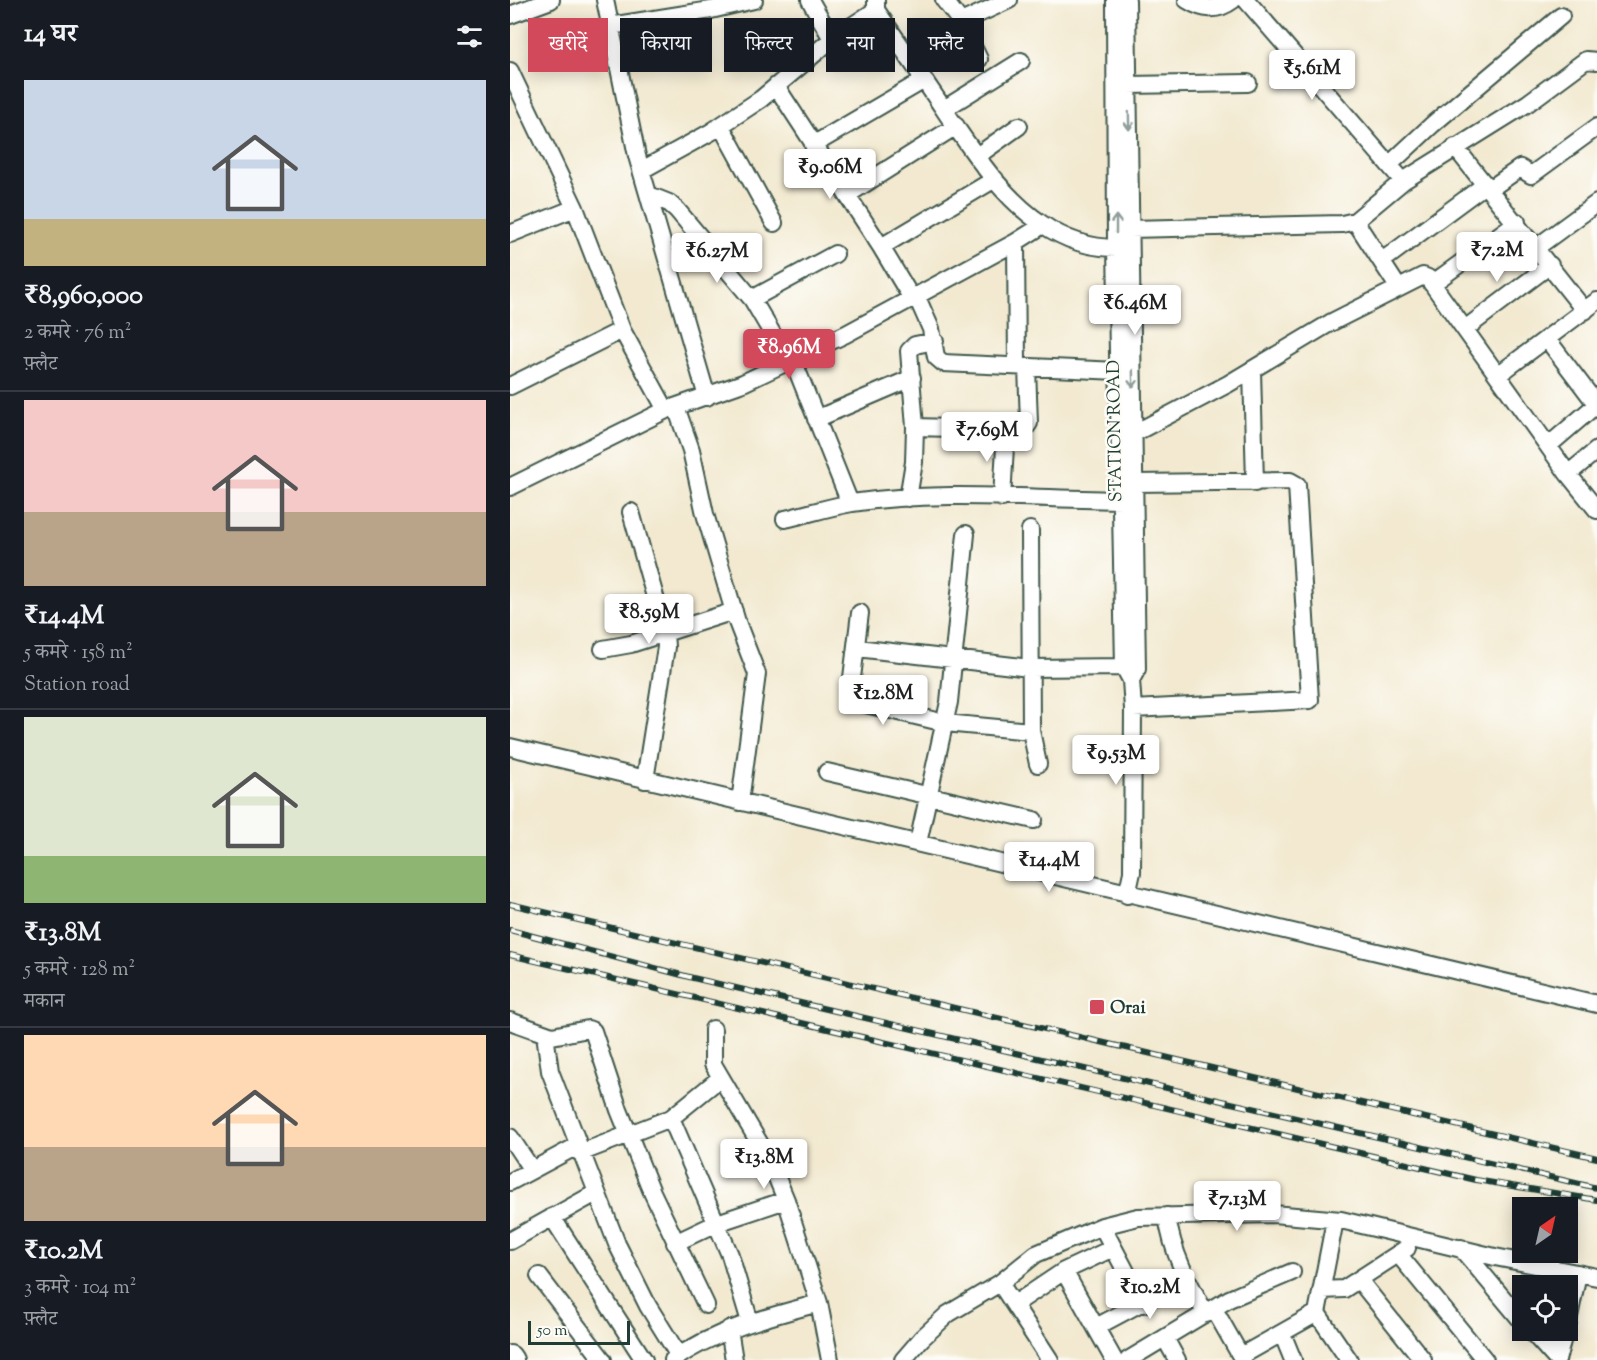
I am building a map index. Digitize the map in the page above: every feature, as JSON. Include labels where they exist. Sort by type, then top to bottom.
[{"type":"street","points":[[510,15],[551,0]]},
{"type":"street","points":[[605,0],[642,170],[707,397]]},
{"type":"street","points":[[610,26],[711,10],[754,0]]},
{"type":"street","points":[[810,0],[826,28]]},
{"type":"street","points":[[944,0],[958,18]]},
{"type":"street","points":[[970,18],[1009,0]]},
{"type":"street","name":"STATION ROAD","points":[[1115,0],[1118,372],[1135,483],[1137,669],[1128,674]]},
{"type":"street","name":"STATION ROAD","points":[[1126,895],[1132,872],[1133,709],[1128,674],[1122,500],[1128,436],[1130,229],[1127,0]]},
{"type":"street","points":[[1187,0],[1208,9],[1217,9],[1233,0]]},
{"type":"street","points":[[1246,0],[1402,181]]},
{"type":"street","points":[[859,18],[876,5],[976,156],[995,179],[1043,225],[1074,241],[1098,248],[1116,248]]},
{"type":"street","points":[[1389,165],[1440,118],[1561,16]]},
{"type":"street","points":[[642,170],[721,126],[776,86],[826,44]]},
{"type":"street","points":[[1130,229],[1342,224],[1355,221],[1402,181],[1528,103],[1586,60],[1597,61]]},
{"type":"street","points":[[944,109],[1021,61]]},
{"type":"street","points":[[510,71],[575,208],[622,330],[671,408],[691,450],[705,514],[758,682],[740,802]]},
{"type":"street","points":[[813,145],[924,80]]},
{"type":"street","points":[[1128,86],[1248,83]]},
{"type":"street","points":[[776,86],[914,296],[935,341],[936,357],[943,363],[1118,372]]},
{"type":"street","points":[[721,126],[774,223]]},
{"type":"street","points":[[847,195],[956,126]]},
{"type":"street","points":[[976,156],[1019,126]]},
{"type":"street","points":[[1382,261],[1488,186],[1520,168],[1531,175],[1597,127]]},
{"type":"street","points":[[1455,147],[1550,265],[1592,308],[1498,375]]},
{"type":"street","points":[[881,247],[995,179]]},
{"type":"street","points":[[649,195],[669,203],[677,210],[752,299],[791,361],[850,504]]},
{"type":"street","points":[[1537,247],[1597,203]]},
{"type":"street","points":[[510,234],[575,208]]},
{"type":"street","points":[[1355,221],[1398,288]]},
{"type":"street","points":[[1432,284],[1517,222]]},
{"type":"street","points":[[510,487],[671,408],[707,397],[791,361],[1016,242],[1043,225]]},
{"type":"street","points":[[915,427],[1019,431],[1028,427],[1022,367],[1016,242]]},
{"type":"street","points":[[752,299],[835,254]]},
{"type":"street","points":[[1465,329],[1550,265]]},
{"type":"street","points":[[1128,436],[1252,370],[1330,323],[1424,276],[1465,329],[1568,474],[1597,510]]},
{"type":"street","points":[[510,386],[622,330]]},
{"type":"street","points":[[1547,339],[1597,405],[1548,446]]},
{"type":"street","points":[[908,498],[914,462],[915,427],[909,357],[911,347],[935,341]]},
{"type":"street","points":[[1252,370],[1255,483]]},
{"type":"street","points":[[816,420],[912,378]]},
{"type":"street","points":[[1002,498],[1006,430]]},
{"type":"street","points":[[1568,474],[1597,450]]},
{"type":"street","points":[[1133,709],[1310,700],[1297,485],[1290,481],[1135,483]]},
{"type":"street","points":[[784,519],[850,504],[908,498],[1122,500]]},
{"type":"street","points":[[631,512],[665,632],[665,662],[645,780]]},
{"type":"street","points":[[1030,530],[1031,731],[1038,764]]},
{"type":"street","points":[[918,843],[945,723],[966,534]]},
{"type":"street","points":[[603,649],[631,644],[734,611]]},
{"type":"street","points":[[860,613],[850,694],[853,701],[945,723],[1031,731]]},
{"type":"street","points":[[857,648],[1030,668],[1128,674]]},
{"type":"street","points":[[510,747],[918,843],[1126,895],[1597,1004]]},
{"type":"street","points":[[827,772],[1034,820]]},
{"type":"street","points":[[510,1021],[545,1034],[562,1036],[588,1029],[593,1031],[630,1136],[675,1242],[706,1305]]},
{"type":"street","points":[[713,1029],[713,1064],[719,1079],[761,1145],[786,1200],[819,1303],[830,1360]]},
{"type":"street","points":[[545,1034],[550,1071],[596,1193],[632,1276],[676,1358],[706,1339],[729,1329],[819,1303]]},
{"type":"street","points":[[510,1182],[579,1149],[630,1136],[671,1118],[719,1079]]},
{"type":"street","points":[[671,1118],[730,1255],[750,1322]]},
{"type":"street","points":[[510,1137],[531,1170]]},
{"type":"street","points":[[510,1241],[596,1193]]},
{"type":"street","points":[[675,1242],[717,1224],[786,1200]]},
{"type":"street","points":[[903,1360],[922,1338],[948,1314],[1000,1283],[1036,1254],[1102,1226],[1138,1217],[1273,1214],[1335,1220],[1597,1276]]},
{"type":"street","points":[[1167,1216],[1172,1245],[1186,1279],[1242,1358],[1317,1313]]},
{"type":"street","points":[[552,1217],[644,1360]]},
{"type":"street","points":[[1335,1220],[1317,1313],[1349,1360]]},
{"type":"street","points":[[1102,1226],[1143,1304]]},
{"type":"street","points":[[1322,1290],[1344,1289],[1419,1239]]},
{"type":"street","points":[[1015,1304],[1064,1271],[1113,1248]]},
{"type":"street","points":[[1461,1248],[1512,1309]]},
{"type":"street","points":[[1399,1254],[1485,1360]]},
{"type":"street","points":[[1064,1271],[1114,1360]]},
{"type":"street","points":[[1128,1360],[1252,1288],[1292,1272]]},
{"type":"street","points":[[539,1276],[603,1360]]},
{"type":"street","points":[[1096,1327],[1143,1304],[1186,1279]]},
{"type":"street","points":[[1359,1280],[1423,1360]]},
{"type":"street","points":[[1000,1283],[1050,1360]]},
{"type":"street","points":[[729,1329],[734,1360]]},
{"type":"street","points":[[1282,1333],[1293,1360]]},
{"type":"street","points":[[1165,1338],[1177,1360]]},
{"type":"street","points":[[1540,1341],[1557,1360],[1562,1341]]},
{"type":"railway","points":[[510,904],[1597,1158]]},
{"type":"railway","points":[[510,930],[693,978],[1597,1188]]},
{"type":"railway","points":[[510,955],[1476,1180],[1597,1200]]},
{"type":"place","name":"Orai","points":[[1097,1007]]}]
